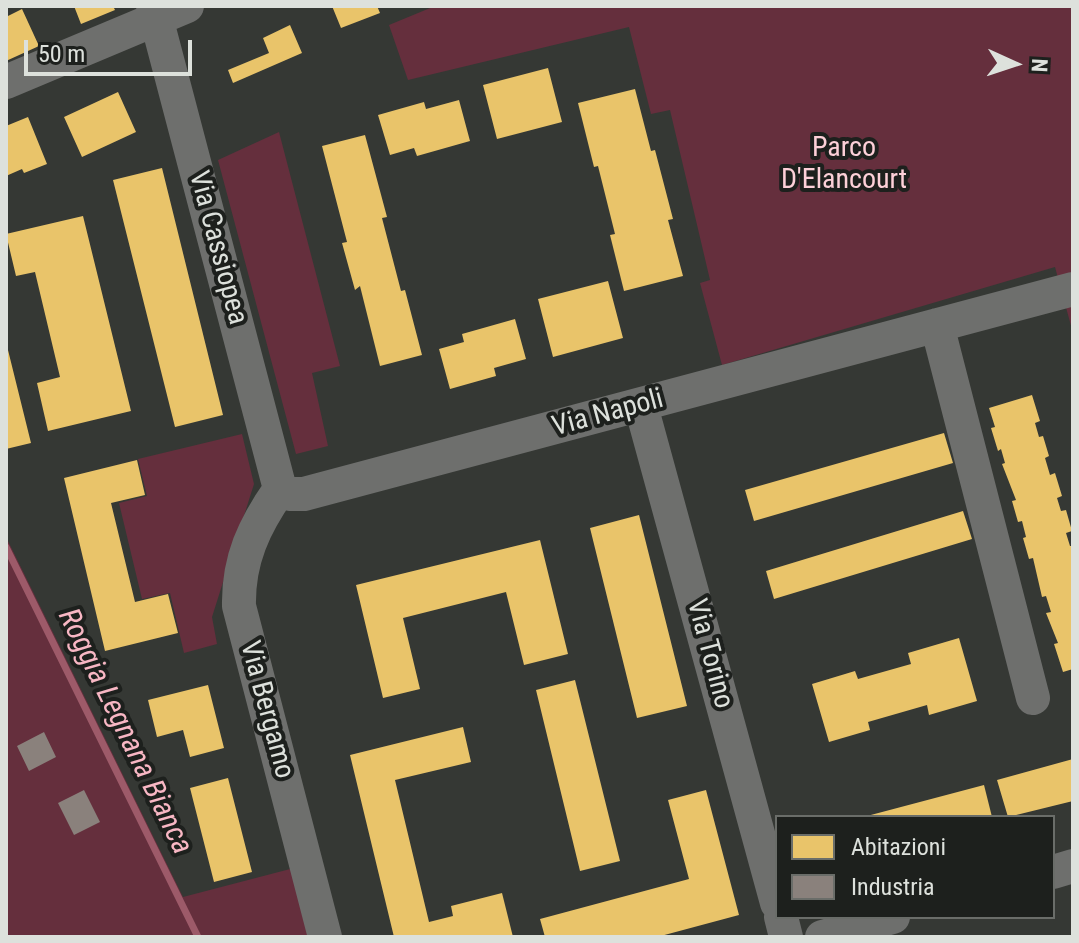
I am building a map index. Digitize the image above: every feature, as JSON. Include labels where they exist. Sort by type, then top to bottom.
[{"type":"street","points":[[6,82],[166,10]]},
{"type":"street","name":"Via Cassiopea","points":[[166,10],[280,489]]},
{"type":"street","name":"Via Napoli","points":[[280,489],[289,494],[304,494],[1073,289]]},
{"type":"street","points":[[937,325],[1033,698]]},
{"type":"street","name":"Via Torino","points":[[641,406],[775,896]]},
{"type":"street","name":"Via Bergamo","points":[[280,489],[261,516],[247,548],[241,572],[239,606],[325,937]]},
{"type":"street","points":[[822,937],[886,919]]},
{"type":"green space","name":"Parco D'Elancourt","points":[[435,6],[1073,6],[1073,333],[1055,267],[722,365],[700,283],[710,280],[670,110],[651,114],[629,27],[408,80],[389,25]]},
{"type":"green space","points":[[279,132],[340,366],[312,373],[328,446],[296,454],[218,160]]},
{"type":"green space","points":[[242,434],[254,484],[212,617],[217,644],[184,653],[170,593],[142,599],[119,503],[147,496],[138,459]]},
{"type":"green space","points":[[6,537],[183,897],[294,868],[312,937],[6,937]]},
{"type":"building: Abitazioni","points":[[74,6],[113,6],[115,10],[81,24]]},
{"type":"building: Abitazioni","points":[[332,6],[377,6],[380,13],[341,28]]},
{"type":"building: Abitazioni","points":[[22,9],[39,46],[6,61],[6,17]]},
{"type":"building: Abitazioni","points":[[290,25],[302,53],[233,83],[228,70],[269,53],[263,38]]},
{"type":"building: Abitazioni","points":[[548,68],[562,122],[497,139],[483,85]]},
{"type":"building: Abitazioni","points":[[635,89],[673,219],[668,220],[683,276],[624,291],[610,235],[615,234],[578,103]]},
{"type":"building: Abitazioni","points":[[118,92],[136,132],[82,157],[64,117]]},
{"type":"building: Abitazioni","points":[[459,100],[470,141],[417,156],[414,148],[390,155],[378,115],[424,102],[426,109]]},
{"type":"building: Abitazioni","points":[[28,117],[47,164],[6,176],[6,126]]},
{"type":"building: Abitazioni","points":[[365,135],[387,217],[382,218],[422,355],[380,366],[360,286],[355,290],[342,243],[347,242],[322,146]]},
{"type":"building: Abitazioni","points":[[162,168],[223,415],[175,427],[113,180]]},
{"type":"building: Abitazioni","points":[[83,216],[131,411],[48,431],[37,383],[60,377],[35,272],[16,276],[6,234]]},
{"type":"building: Abitazioni","points":[[608,281],[623,338],[553,357],[538,299]]},
{"type":"building: Abitazioni","points":[[515,319],[526,359],[494,368],[496,376],[450,389],[439,349],[464,342],[462,334]]},
{"type":"building: Abitazioni","points":[[6,347],[31,443],[6,449]]},
{"type":"building: Abitazioni","points":[[1032,395],[1040,421],[1035,423],[1049,456],[1045,458],[1050,475],[1055,473],[1062,496],[1057,498],[1061,511],[1066,510],[1072,531],[1066,533],[1070,546],[1073,546],[1073,669],[1063,672],[1054,644],[1058,643],[1046,613],[1051,612],[1046,596],[1042,597],[1033,558],[1029,559],[1022,521],[1018,522],[1012,501],[1016,500],[1002,464],[1005,463],[1001,449],[998,451],[991,428],[995,427],[989,408]]},
{"type":"building: Abitazioni","points":[[944,433],[953,463],[754,521],[745,490]]},
{"type":"building: Abitazioni","points":[[137,460],[145,495],[111,503],[135,602],[168,594],[178,633],[105,651],[64,478]]},
{"type":"building: Abitazioni","points":[[963,511],[972,539],[774,599],[766,571]]},
{"type":"building: Abitazioni","points":[[639,515],[687,706],[637,718],[590,528]]},
{"type":"building: Abitazioni","points":[[540,540],[568,654],[524,665],[506,592],[403,618],[420,689],[383,698],[356,585]]},
{"type":"building: Abitazioni","points":[[959,638],[977,701],[929,715],[927,705],[868,722],[870,730],[829,742],[812,684],[855,671],[858,679],[911,664],[908,653]]},
{"type":"building: Abitazioni","points":[[575,680],[620,861],[580,871],[536,690]]},
{"type":"building: Abitazioni","points":[[208,685],[224,748],[190,757],[183,730],[157,737],[148,700]]},
{"type":"building: Abitazioni","points":[[463,727],[471,762],[395,780],[429,922],[453,916],[451,906],[502,893],[513,937],[394,937],[350,755]]},
{"type":"building: Abitazioni","points":[[1073,759],[1073,801],[1007,815],[997,780]]},
{"type":"building: Abitazioni","points":[[228,778],[252,872],[214,882],[190,788]]},
{"type":"building: Abitazioni","points":[[984,785],[992,815],[871,815]]},
{"type":"building: Abitazioni","points":[[706,790],[739,915],[657,937],[545,937],[540,919],[689,879],[668,800]]},
{"type":"building: Industria","points":[[44,732],[56,757],[29,771],[17,746]]},
{"type":"building: Industria","points":[[84,790],[100,822],[74,835],[58,803]]},
{"type":"waterway","name":"Roggia Legnana Bianca","points":[[6,547],[198,937]]}]
